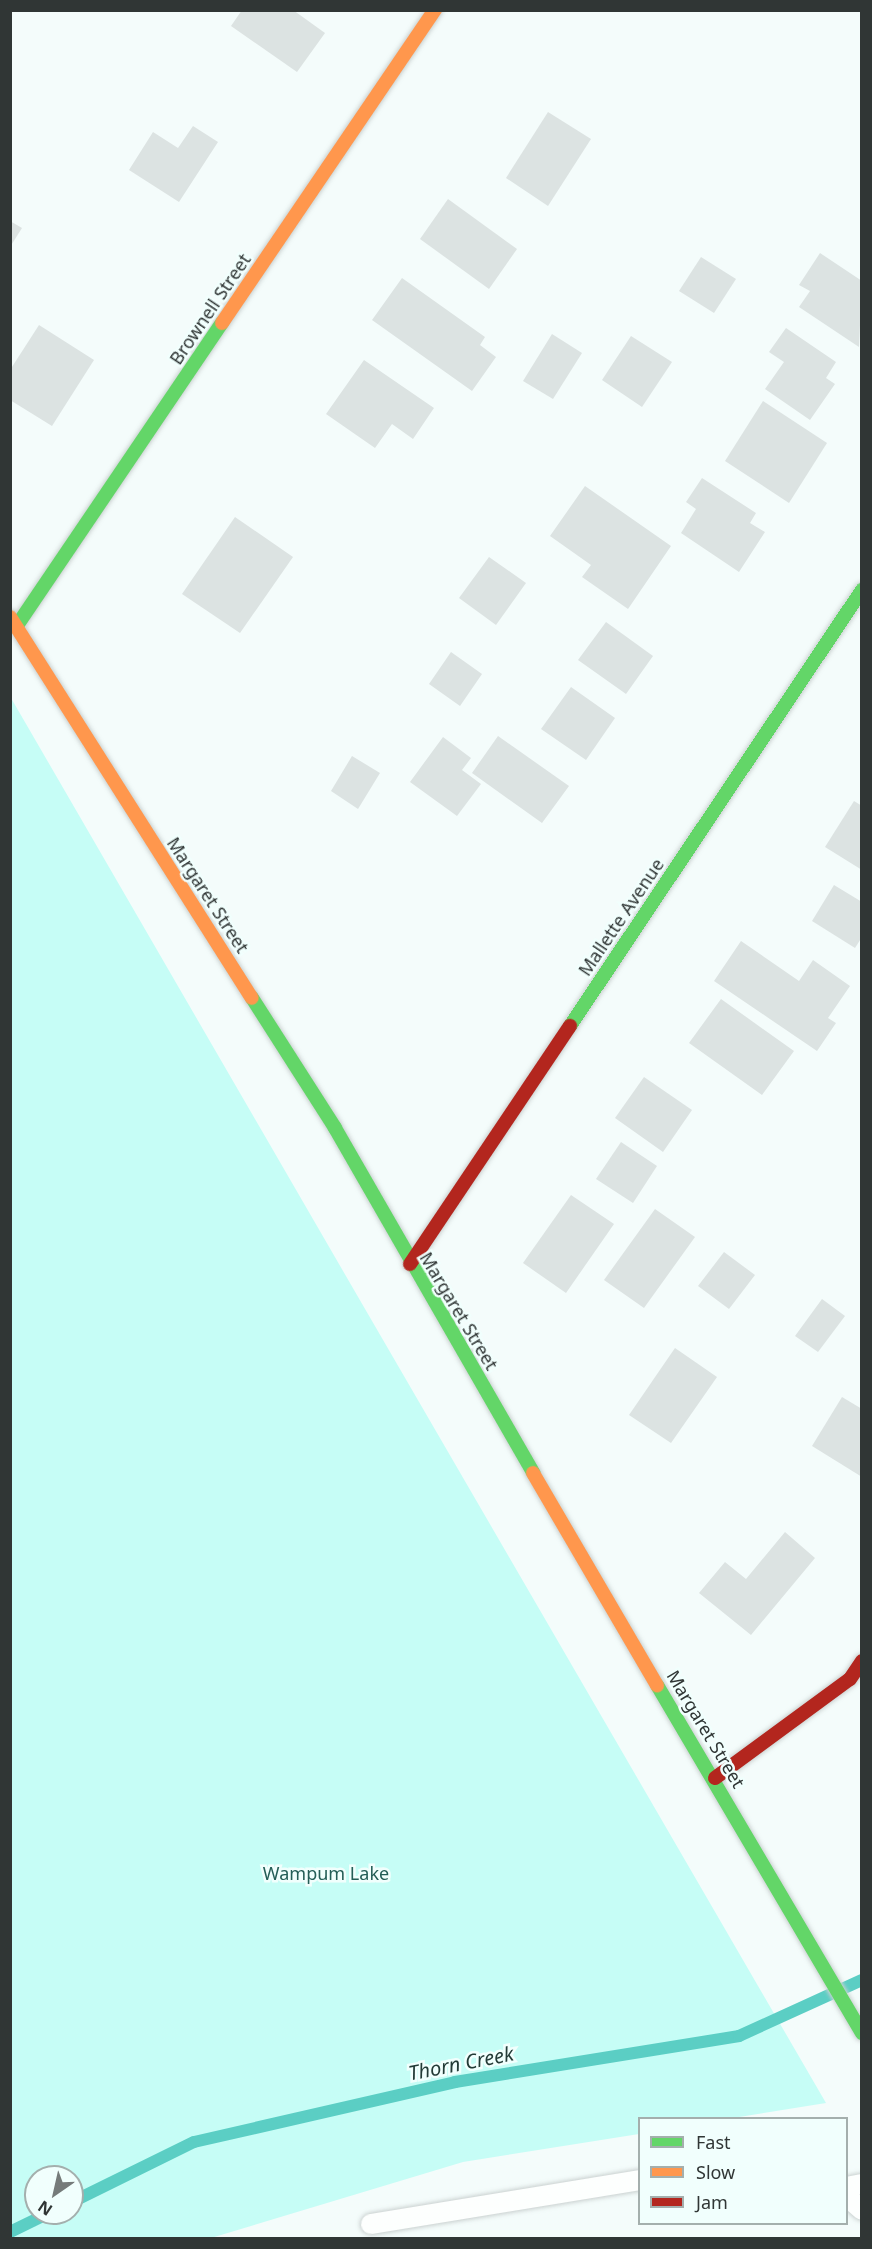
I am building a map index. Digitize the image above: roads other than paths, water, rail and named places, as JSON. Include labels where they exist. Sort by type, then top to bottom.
[{"type":"street","name":"Brownell Street","points":[[13,622],[435,10]]},
{"type":"street","name":"Mallette Avenue","points":[[410,1264],[861,590]]},
{"type":"street","name":"Margaret Street","points":[[13,622],[335,1128],[410,1264],[715,1778],[861,2033]]},
{"type":"street","points":[[715,1778],[850,1679],[861,1661]]},
{"type":"lane","points":[[370,2224],[638,2180]]},
{"type":"lane","points":[[848,2198],[861,2210]]},
{"type":"waterway","name":"Thorn Creek","points":[[84,2196],[194,2142],[455,2082],[739,2036],[862,1980]]},
{"type":"waterway","name":"Thorn Creek","points":[[10,2232],[24,2225]]},
{"type":"park label","name":"Wampum Lake","points":[[326,1873]]}]
